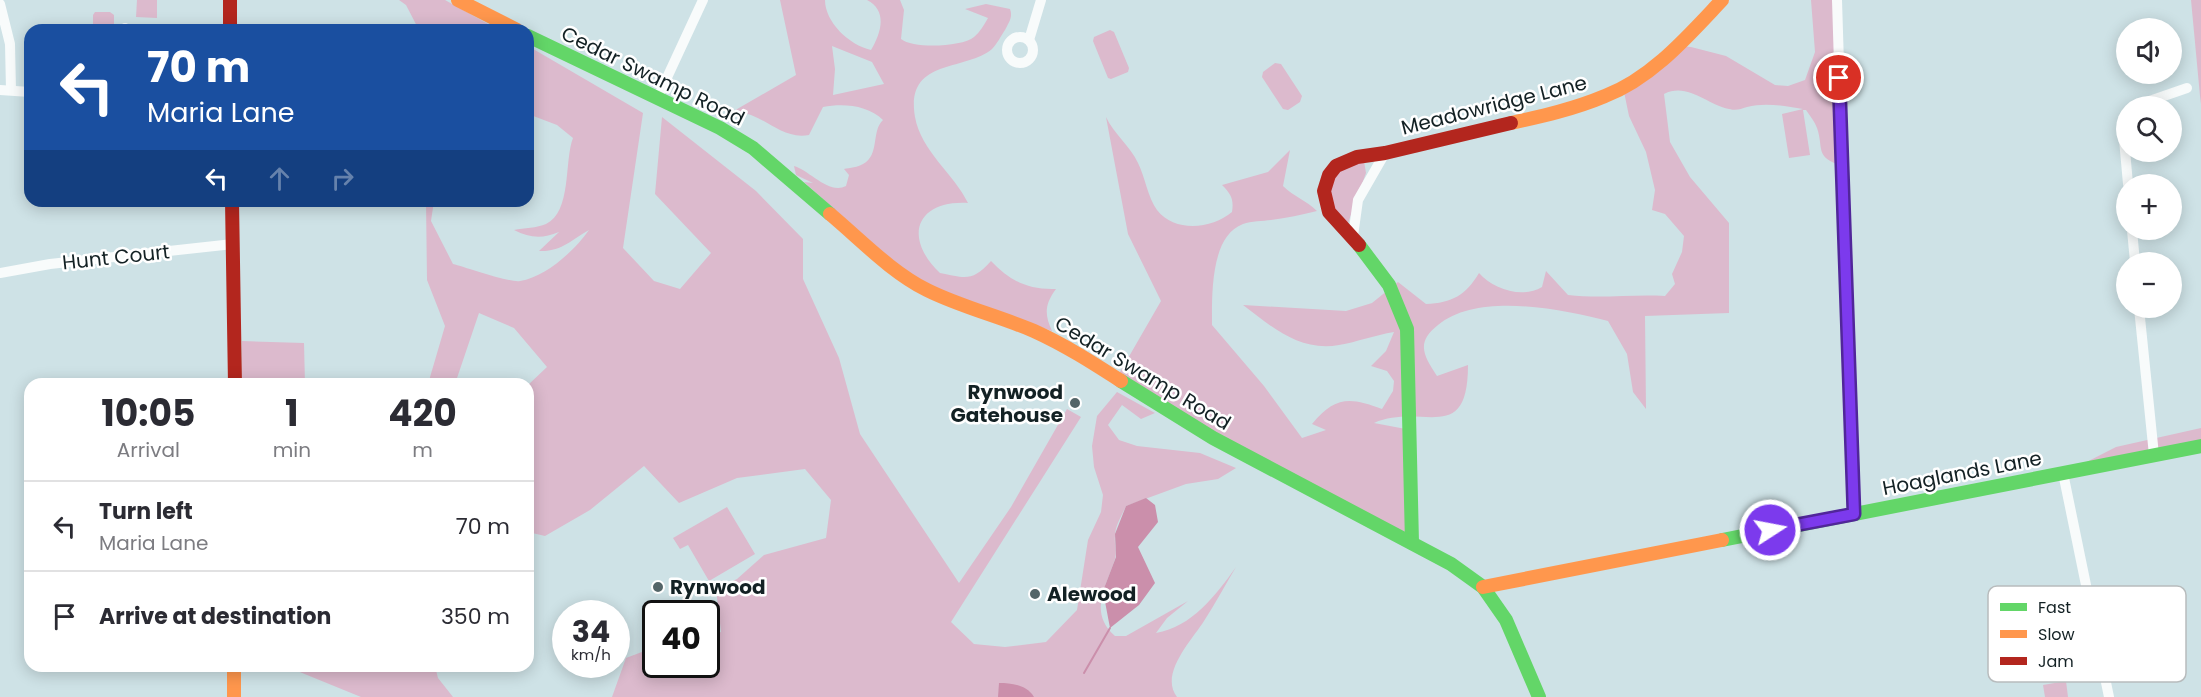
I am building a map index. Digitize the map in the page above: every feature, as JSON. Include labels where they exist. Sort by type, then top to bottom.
[{"type":"street","points":[[230,0],[230,24]]},
{"type":"street","points":[[458,0],[505,24]]},
{"type":"street","points":[[658,98],[703,0]]},
{"type":"street","points":[[1029,40],[1041,0]]},
{"type":"street","name":"Meadowridge Lane","points":[[1412,543],[1407,330],[1389,285],[1353,236],[1329,212],[1324,202],[1326,180],[1336,166],[1344,161],[1572,109],[1606,96],[1630,83],[1679,46],[1722,0]]},
{"type":"street","points":[[1837,0],[1854,514]]},
{"type":"street","points":[[0,4],[10,44],[5,90],[24,92]]},
{"type":"street","name":"Cedar Swamp Road","points":[[534,39],[720,128],[753,148],[894,268],[925,289],[962,306],[1033,331],[1070,349],[1213,438],[1451,564],[1483,587],[1506,620],[1539,697]]},
{"type":"street","points":[[2164,96],[2187,88]]},
{"type":"street","name":"Meadowridge Lane","points":[[1353,236],[1358,200],[1385,153]]},
{"type":"street","points":[[232,207],[235,378]]},
{"type":"street","name":"Hunt Court","points":[[0,273],[50,264],[233,244]]},
{"type":"street","points":[[2140,318],[2154,455]]},
{"type":"street","name":"Hoaglands Lane","points":[[1483,587],[2201,446]]},
{"type":"street","points":[[2063,473],[2086,586]]},
{"type":"street","points":[[234,672],[234,697]]},
{"type":"street","points":[[2106,682],[2109,697]]},
{"type":"shaded area","points":[[137,0],[157,0],[157,18],[136,17]]},
{"type":"shaded area","points":[[399,0],[445,0],[488,24],[416,24],[406,5]]},
{"type":"shaded area","points":[[780,0],[825,0],[829,16],[840,31],[855,43],[871,50],[878,37],[881,23],[878,10],[867,0],[900,0],[904,10],[901,39],[916,44],[937,46],[968,40],[982,28],[988,18],[965,9],[986,4],[1010,9],[1009,22],[992,49],[980,56],[939,70],[919,85],[914,98],[918,129],[931,152],[955,182],[968,203],[951,204],[927,214],[921,223],[919,234],[921,246],[928,260],[940,273],[968,277],[979,272],[991,261],[1005,274],[1020,283],[1037,288],[1056,289],[1047,309],[1052,331],[935,290],[900,268],[804,182],[813,183],[796,175],[794,166],[826,185],[840,188],[846,186],[849,175],[844,169],[861,165],[872,155],[877,130],[883,120],[877,115],[855,106],[823,107],[809,135],[800,136],[786,133],[751,115],[732,112],[796,75]],"holes":[[[832,46],[872,62],[884,84],[833,95],[835,69]]]},
{"type":"shaded area","points":[[1811,0],[1837,0],[1842,166],[1833,163],[1824,155],[1817,128],[1806,110],[1803,110],[1810,155],[1789,158],[1782,114],[1803,109],[1768,105],[1732,110],[1689,92],[1673,91],[1664,94],[1670,142],[1690,177],[1729,223],[1729,313],[1645,316],[1646,409],[1633,392],[1627,354],[1608,321],[1544,308],[1497,306],[1455,315],[1438,325],[1431,331],[1424,343],[1425,355],[1437,376],[1468,365],[1466,390],[1460,406],[1451,414],[1439,417],[1392,418],[1374,423],[1411,430],[1412,543],[1116,379],[1161,301],[1128,234],[1106,117],[1135,157],[1157,210],[1165,217],[1183,225],[1204,225],[1224,218],[1232,212],[1233,204],[1228,191],[1222,185],[1268,172],[1290,150],[1283,186],[1317,211],[1246,223],[1232,231],[1224,241],[1215,268],[1212,325],[1264,386],[1302,438],[1326,430],[1312,424],[1328,408],[1336,404],[1352,401],[1382,409],[1393,391],[1394,381],[1387,371],[1371,366],[1386,351],[1394,332],[1339,345],[1312,345],[1287,336],[1243,305],[1346,311],[1372,303],[1398,282],[1426,304],[1435,303],[1451,300],[1463,292],[1479,273],[1500,288],[1526,292],[1542,287],[1546,271],[1568,295],[1665,296],[1675,284],[1672,274],[1682,252],[1684,236],[1665,214],[1652,210],[1655,190],[1646,152],[1629,116],[1623,87],[1679,46],[1726,56],[1775,85],[1788,86],[1805,80],[1815,52]]},
{"type":"shaded area","points":[[2191,0],[2201,0],[2201,104],[2200,96]]},
{"type":"shaded area","points":[[95,12],[110,12],[114,15],[114,24],[93,24]]},
{"type":"shaded area","points":[[1110,30],[1114,32],[1129,68],[1128,72],[1111,79],[1108,78],[1093,41],[1094,37]]},
{"type":"shaded area","points":[[534,49],[643,113],[623,248],[654,281],[680,289],[711,253],[655,194],[662,117],[756,191],[803,239],[803,279],[839,358],[860,434],[959,583],[1011,507],[1067,409],[1081,417],[951,622],[974,644],[1005,647],[1046,642],[1077,610],[1088,540],[1101,512],[1103,495],[1094,467],[1092,446],[1097,416],[1117,392],[1155,413],[1141,419],[1122,405],[1108,425],[1119,440],[1137,446],[1200,453],[1236,468],[1218,479],[1186,484],[1126,506],[1116,528],[1116,556],[1104,589],[1101,608],[1102,618],[1115,636],[1126,636],[1188,601],[1167,618],[1156,633],[1181,624],[1211,599],[1236,567],[1174,668],[1172,688],[1177,697],[612,697],[619,678],[630,678],[630,656],[642,652],[642,678],[720,678],[720,600],[717,600],[716,589],[737,579],[764,555],[826,538],[831,500],[805,469],[737,478],[679,503],[644,466],[590,510],[545,536],[534,533],[534,379],[547,367],[514,328],[479,313],[457,378],[430,378],[445,326],[427,280],[426,207],[433,207],[431,221],[453,264],[515,281],[540,274],[568,254],[589,230],[560,247],[539,251],[559,232],[536,237],[514,230],[546,224],[560,209],[564,198],[573,138],[557,125],[534,116]]},
{"type":"shaded area","points":[[1275,63],[1281,64],[1302,96],[1300,102],[1288,110],[1283,109],[1262,77],[1263,72]]},
{"type":"shaded area","points":[[1364,161],[1366,173],[1348,223],[1330,208],[1330,187],[1338,172]]},
{"type":"shaded area","points":[[242,341],[304,343],[305,378],[242,378]]},
{"type":"shaded area","points":[[2201,428],[2201,446],[2065,473],[2116,447]]},
{"type":"shaded area","points":[[1146,498],[1155,505],[1158,522],[1138,547],[1155,583],[1139,605],[1110,628],[1103,591],[1116,557],[1115,534],[1126,506]]},
{"type":"shaded area","points":[[727,507],[755,554],[709,581],[688,545],[680,549],[673,538]]},
{"type":"shaded area","points":[[300,672],[436,672],[438,678],[453,697],[361,697]]},
{"type":"shaded area","points":[[2066,682],[2068,697],[2045,697],[2043,685]]},
{"type":"shaded area","points":[[999,683],[1023,687],[1034,697],[998,697]]},
{"type":"waterway","points":[[1084,673],[1110,628]]},
{"type":"traffic: fast","points":[[534,39],[720,128],[753,148],[830,214]]},
{"type":"traffic: fast","points":[[1359,245],[1389,285],[1407,329],[1412,543]]},
{"type":"traffic: fast","points":[[1121,381],[1213,438],[1451,564],[1483,587],[1506,620],[1539,697]]},
{"type":"traffic: fast","points":[[1722,540],[2201,446]]},
{"type":"traffic: slow","points":[[458,0],[505,24]]},
{"type":"traffic: slow","points":[[1511,123],[1593,101],[1622,88],[1668,55],[1722,0]]},
{"type":"traffic: slow","points":[[830,214],[889,265],[914,283],[953,301],[1045,336],[1079,354],[1121,381]]},
{"type":"traffic: slow","points":[[1483,587],[1722,540]]},
{"type":"traffic: slow","points":[[234,672],[234,697]]},
{"type":"traffic: jam","points":[[230,0],[230,24]]},
{"type":"traffic: jam","points":[[1359,245],[1329,212],[1324,191],[1329,175],[1336,166],[1357,157],[1385,153],[1511,123]]},
{"type":"traffic: jam","points":[[232,207],[235,378]]},
{"type":"place","name":"Rynwood Gatehouse","points":[[1075,403]]},
{"type":"place","name":"Rynwood","points":[[658,587]]},
{"type":"place","name":"Alewood","points":[[1035,594]]},
{"type":"route","points":[[1770,530],[1854,514],[1839,78]]}]
